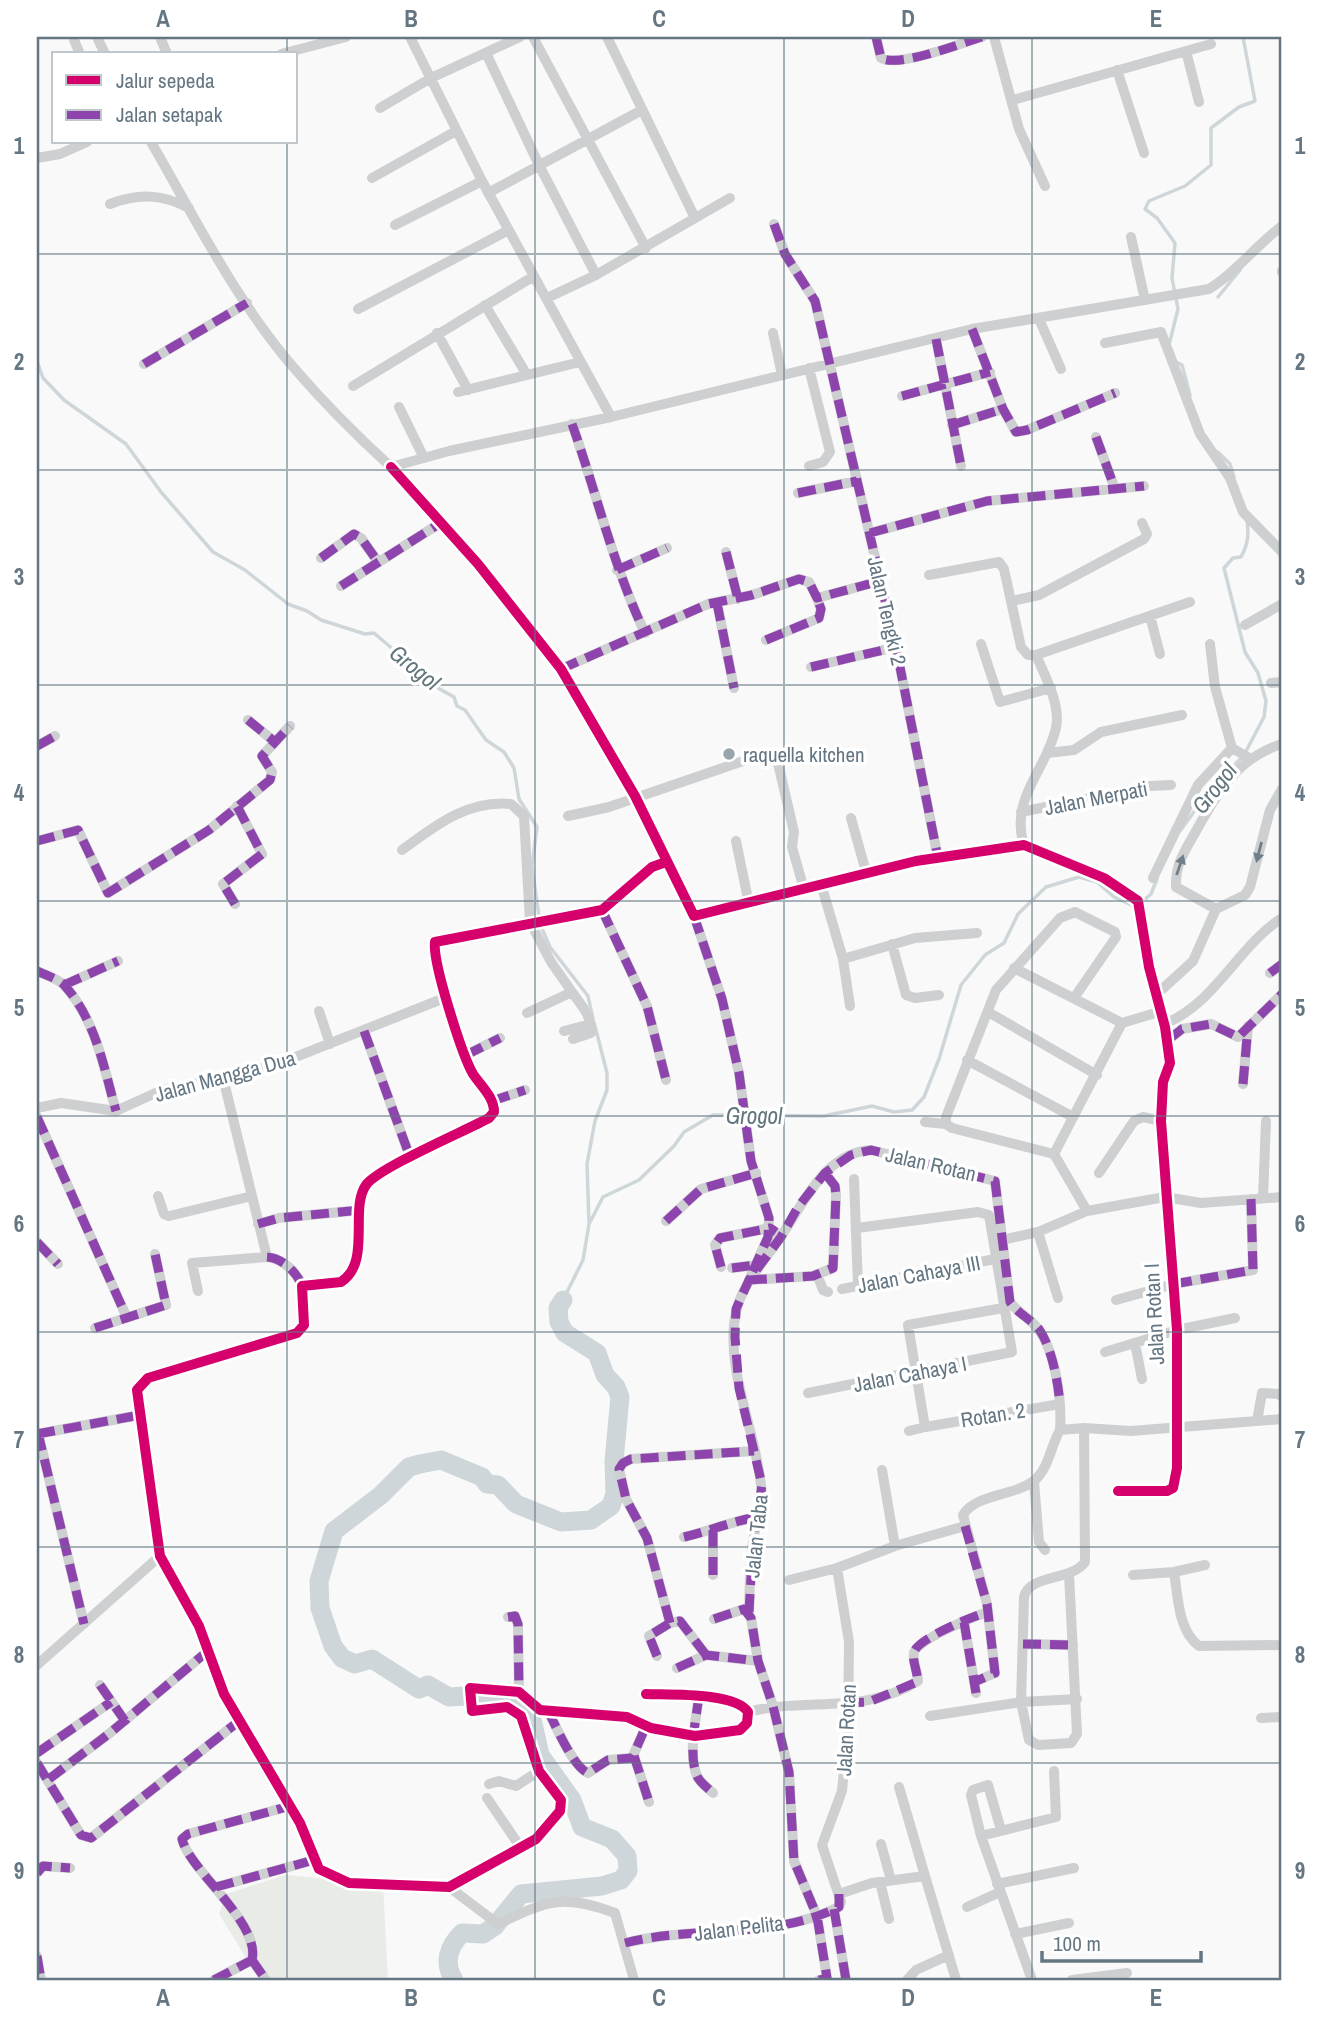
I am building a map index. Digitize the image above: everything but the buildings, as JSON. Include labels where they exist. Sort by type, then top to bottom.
[{"type":"street","points":[[289,52],[346,37]]},
{"type":"street","points":[[410,37],[488,193],[611,417]]},
{"type":"street","points":[[380,108],[431,78],[520,37]]},
{"type":"street","points":[[533,37],[646,248]]},
{"type":"street","points":[[607,37],[695,218]]},
{"type":"street","points":[[876,37],[881,58],[886,61],[916,56],[982,37]]},
{"type":"street","points":[[994,37],[1019,129],[1045,186]]},
{"type":"street","points":[[74,40],[79,52]]},
{"type":"street","points":[[1013,100],[1211,44]]},
{"type":"street","points":[[1186,51],[1199,102]]},
{"type":"street","points":[[486,53],[539,165],[597,275]]},
{"type":"street","points":[[1117,70],[1144,153]]},
{"type":"street","points":[[488,193],[642,110]]},
{"type":"street","points":[[372,178],[456,131]]},
{"type":"street","points":[[37,158],[60,154],[81,144]]},
{"type":"street","points":[[152,144],[247,303],[293,367],[344,424],[391,467],[513,605],[561,669],[635,796],[694,916],[722,999],[739,1073],[744,1124],[770,1228],[749,1280]]},
{"type":"street","points":[[395,225],[482,181]]},
{"type":"street","points":[[110,204],[146,195],[172,199],[190,208]]},
{"type":"street","points":[[547,298],[597,275],[730,198]]},
{"type":"street","name":"Jalan Tengki 2","points":[[774,224],[785,254],[814,301],[896,647],[938,859]]},
{"type":"street","points":[[391,467],[972,330],[1209,289],[1228,278],[1264,239],[1282,226]]},
{"type":"street","points":[[358,309],[509,230]]},
{"type":"street","points":[[1131,237],[1145,300]]},
{"type":"street","points":[[353,386],[534,276]]},
{"type":"street","points":[[144,364],[247,303]]},
{"type":"street","points":[[485,305],[527,375]]},
{"type":"street","points":[[1040,319],[1061,369]]},
{"type":"street","points":[[972,330],[1003,410],[1016,432],[1115,393]]},
{"type":"street","points":[[1105,344],[1161,332],[1200,434],[1230,478],[1243,512],[1282,552]]},
{"type":"street","points":[[437,333],[463,391],[580,362]]},
{"type":"street","points":[[773,333],[782,375]]},
{"type":"street","points":[[936,339],[961,466]]},
{"type":"street","points":[[808,368],[830,452],[822,462],[809,466]]},
{"type":"street","points":[[902,397],[945,387],[990,372]]},
{"type":"street","points":[[399,407],[424,458]]},
{"type":"street","points":[[952,425],[1003,410]]},
{"type":"street","points":[[572,425],[601,505],[617,570],[645,633]]},
{"type":"street","points":[[1096,437],[1115,489]]},
{"type":"street","points":[[798,493],[857,481]]},
{"type":"street","points":[[870,533],[986,501],[1144,486]]},
{"type":"street","points":[[341,586],[442,523]]},
{"type":"street","points":[[1012,601],[1039,594],[1144,539],[1147,534],[1142,523]]},
{"type":"street","points":[[321,558],[354,534],[361,538],[378,562]]},
{"type":"street","points":[[617,570],[667,548]]},
{"type":"street","points":[[726,552],[738,599]]},
{"type":"street","points":[[929,575],[999,562],[1012,601],[1021,647],[1028,655],[1036,655],[1190,603]]},
{"type":"street","points":[[561,669],[696,608],[738,599],[803,579],[808,582],[821,609],[819,618],[766,640]]},
{"type":"street","points":[[817,598],[880,581]]},
{"type":"street","points":[[717,603],[734,688]]},
{"type":"street","points":[[1245,625],[1282,604]]},
{"type":"street","points":[[1150,615],[1160,654]]},
{"type":"street","points":[[981,644],[1000,702],[1051,688]]},
{"type":"street","points":[[1210,644],[1215,687],[1242,754]]},
{"type":"street","points":[[811,667],[896,647]]},
{"type":"street","points":[[694,916],[866,872],[1024,845],[1021,812],[1027,789],[1057,726],[1051,688],[1036,655]]},
{"type":"street","points":[[1271,683],[1282,682]]},
{"type":"street","points":[[1046,753],[1074,750],[1101,732],[1182,715]]},
{"type":"street","points":[[248,720],[275,742]]},
{"type":"street","points":[[37,841],[78,830],[108,893],[209,830],[273,776],[262,756],[290,726]]},
{"type":"street","points":[[37,746],[55,736]]},
{"type":"street","points":[[1153,878],[1198,785],[1242,754],[1282,744]]},
{"type":"street","points":[[1216,909],[1176,887],[1175,868],[1242,754]]},
{"type":"street","points":[[568,816],[609,807],[746,760]]},
{"type":"street","points":[[778,763],[794,832],[792,846],[804,889]]},
{"type":"street","name":"Jalan Merpati","points":[[1021,812],[1150,786],[1171,785]]},
{"type":"street","points":[[1157,994],[1193,961],[1216,909],[1245,895],[1250,887],[1270,810],[1282,789]]},
{"type":"street","points":[[402,850],[444,818],[475,806],[511,804],[524,816],[538,921],[551,962],[591,1024],[591,1033],[573,1039]]},
{"type":"street","points":[[235,904],[223,884],[262,854],[237,806]]},
{"type":"street","points":[[851,818],[866,872]]},
{"type":"street","points":[[736,841],[749,904]]},
{"type":"street","name":"Jalan Rotan I","points":[[1024,845],[1104,878],[1133,895],[1140,909],[1166,1032],[1170,1063],[1163,1082],[1160,1121],[1177,1331],[1177,1468],[1173,1488],[1167,1491],[1118,1491]]},
{"type":"street","points":[[302,1286],[330,1284],[348,1277],[360,1237],[361,1210],[366,1185],[410,1157],[489,1118],[494,1112],[492,1101],[472,1073],[464,1051],[439,975],[435,942],[602,910],[652,867],[666,862]]},
{"type":"street","points":[[821,884],[843,959],[850,1006]]},
{"type":"street","points":[[602,910],[650,1014],[666,1080]]},
{"type":"street","points":[[946,1124],[946,1116],[996,990],[1069,912],[1075,912],[1115,932],[1115,942],[1074,998]]},
{"type":"street","points":[[1166,1032],[1194,1006],[1248,944],[1282,918]]},
{"type":"street","points":[[843,959],[923,936],[977,933]]},
{"type":"street","points":[[892,944],[906,995],[915,998],[939,995]]},
{"type":"street","points":[[64,985],[118,961]]},
{"type":"street","points":[[1270,973],[1282,964]]},
{"type":"street","points":[[1014,968],[1122,1023],[1162,1011]]},
{"type":"street","points":[[37,971],[64,985],[90,1027],[102,1055],[116,1111],[61,1103],[37,1108]]},
{"type":"street","points":[[527,1013],[572,992]]},
{"type":"street","points":[[1166,1032],[1211,1024],[1234,1037],[1282,994]]},
{"type":"street","name":"Jalan Mangga Dua","points":[[116,1111],[162,1090],[293,1058],[447,997]]},
{"type":"street","points":[[319,1011],[330,1044]]},
{"type":"street","points":[[988,1012],[1097,1075]]},
{"type":"street","points":[[1054,1154],[1122,1023]]},
{"type":"street","points":[[564,1031],[591,1024]]},
{"type":"street","points":[[1243,1084],[1248,1026]]},
{"type":"street","points":[[364,1031],[410,1157]]},
{"type":"street","points":[[464,1051],[500,1038]]},
{"type":"street","points":[[967,1060],[1073,1117]]},
{"type":"street","points":[[223,1077],[267,1257]]},
{"type":"street","points":[[492,1101],[525,1090]]},
{"type":"street","points":[[37,1117],[127,1318]]},
{"type":"street","points":[[1099,1173],[1134,1121],[1143,1117],[1160,1121]]},
{"type":"street","points":[[1263,1198],[1266,1121]]},
{"type":"street","points":[[925,1122],[946,1124],[1054,1154],[1087,1211]]},
{"type":"street","name":"Jalan Rotan","points":[[755,1456],[739,1388],[736,1310],[749,1280],[782,1237],[798,1207],[825,1173],[851,1155],[871,1150],[991,1178],[998,1190],[1010,1303],[1038,1328],[1043,1338],[1059,1386],[1060,1430]]},
{"type":"street","points":[[666,1221],[701,1189],[755,1173]]},
{"type":"street","points":[[749,1280],[817,1274],[835,1264],[836,1195],[835,1186],[825,1173]]},
{"type":"street","points":[[855,1179],[858,1286]]},
{"type":"street","points":[[158,1196],[164,1214],[169,1216],[252,1196]]},
{"type":"street","points":[[1002,1240],[1038,1232],[1087,1211],[1165,1197],[1200,1203],[1282,1197]]},
{"type":"street","points":[[1116,1300],[1174,1284],[1253,1270],[1251,1199]]},
{"type":"street","points":[[258,1224],[279,1218],[361,1210]]},
{"type":"street","points":[[858,1228],[978,1212],[989,1215],[994,1227],[995,1259],[1003,1308],[908,1325],[925,1427]]},
{"type":"street","points":[[720,1267],[716,1240],[770,1228],[782,1237]]},
{"type":"street","points":[[1038,1232],[1058,1298]]},
{"type":"street","points":[[37,1242],[58,1264]]},
{"type":"street","points":[[95,1328],[166,1306],[155,1254]]},
{"type":"street","points":[[198,1291],[192,1264],[267,1257],[275,1258],[290,1269],[302,1286],[304,1325],[297,1333],[148,1378],[137,1390],[160,1556],[188,1603],[209,1650],[224,1694],[304,1831],[314,1860],[329,1876],[349,1883],[449,1886],[536,1839],[562,1806],[557,1793],[539,1771],[531,1714],[519,1692],[519,1625],[515,1616],[508,1617]]},
{"type":"street","name":"Jalan Cahaya III","points":[[842,1289],[995,1259]]},
{"type":"street","points":[[732,1268],[756,1265]]},
{"type":"street","name":"Jalan Cahaya III","points":[[817,1274],[823,1290],[828,1292]]},
{"type":"street","name":"Jalan Cahaya I","points":[[808,1393],[1012,1352],[1003,1308]]},
{"type":"street","points":[[1105,1352],[1177,1331],[1236,1318]]},
{"type":"street","points":[[1135,1343],[1142,1379]]},
{"type":"street","points":[[1257,1421],[1262,1393],[1279,1394],[1282,1397]]},
{"type":"street","name":"Rotan. 2","points":[[909,1431],[1060,1404]]},
{"type":"street","points":[[84,1624],[37,1434],[140,1415]]},
{"type":"street","points":[[964,1622],[975,1688],[995,1673],[988,1612],[965,1526],[965,1511],[1034,1482],[1044,1470],[1060,1430],[1177,1429],[1282,1419]]},
{"type":"street","points":[[1069,1574],[1077,1699],[1076,1739],[1071,1742],[1038,1745],[1029,1740],[1021,1702],[1025,1591],[1069,1574],[1085,1562],[1084,1428]]},
{"type":"street","points":[[670,1623],[650,1546],[626,1499],[619,1469],[631,1459],[755,1456]]},
{"type":"street","name":"Jalan Taba","points":[[755,1456],[761,1485],[752,1552],[749,1612],[758,1661],[773,1706],[789,1772],[794,1861],[817,1916],[825,1979]]},
{"type":"street","points":[[882,1470],[895,1546]]},
{"type":"street","points":[[1034,1482],[1039,1542],[1045,1550]]},
{"type":"street","points":[[684,1537],[713,1531],[729,1522],[758,1517]]},
{"type":"street","points":[[789,1580],[837,1569],[895,1546],[965,1526]]},
{"type":"street","points":[[713,1531],[713,1576]]},
{"type":"street","points":[[37,1665],[160,1556]]},
{"type":"street","points":[[1133,1575],[1174,1572],[1205,1565]]},
{"type":"street","name":"Jalan Rotan","points":[[837,1569],[849,1642],[846,1703],[848,1730],[842,1791],[822,1845],[839,1894]]},
{"type":"street","points":[[1174,1572],[1183,1620],[1190,1639],[1199,1646],[1282,1645]]},
{"type":"street","points":[[714,1619],[739,1610],[749,1612]]},
{"type":"street","points":[[748,1712],[773,1706],[869,1702],[917,1682],[914,1656],[916,1648],[988,1612]]},
{"type":"street","points":[[657,1656],[649,1636],[670,1623],[683,1622],[706,1655]]},
{"type":"street","points":[[1023,1644],[1073,1645]]},
{"type":"street","points":[[49,1779],[125,1721],[209,1650]]},
{"type":"street","points":[[677,1668],[706,1655],[758,1661]]},
{"type":"street","points":[[100,1685],[125,1721]]},
{"type":"street","points":[[519,1692],[472,1688],[469,1693],[470,1707],[474,1711],[507,1707],[521,1716],[548,1711],[627,1717],[646,1726],[695,1736],[742,1729],[747,1723],[748,1712]]},
{"type":"street","points":[[646,1694],[699,1696],[738,1703],[748,1712]]},
{"type":"street","points":[[699,1696],[695,1736],[697,1775],[713,1793]]},
{"type":"street","points":[[930,1717],[1021,1702],[1077,1699]]},
{"type":"street","points":[[37,1753],[111,1702]]},
{"type":"street","points":[[548,1711],[586,1773],[608,1760],[634,1756]]},
{"type":"street","points":[[1261,1718],[1282,1717]]},
{"type":"street","points":[[37,1763],[82,1835],[91,1838],[239,1721]]},
{"type":"street","points":[[646,1726],[634,1756],[649,1802]]},
{"type":"street","points":[[489,1784],[499,1781],[516,1786],[539,1771]]},
{"type":"street","points":[[981,1836],[1056,1817],[1054,1771]]},
{"type":"street","points":[[1001,1830],[985,1784],[971,1794],[981,1836],[1032,1980]]},
{"type":"street","points":[[899,1787],[956,1980]]},
{"type":"street","points":[[486,1798],[521,1848]]},
{"type":"street","points":[[266,1980],[252,1960],[251,1944],[216,1887],[184,1846],[183,1838],[290,1806]]},
{"type":"street","points":[[881,1844],[891,1881]]},
{"type":"street","points":[[216,1887],[314,1860]]},
{"type":"street","points":[[37,1873],[43,1866],[70,1868]]},
{"type":"street","points":[[967,1907],[999,1888],[1074,1868]]},
{"type":"street","points":[[846,1980],[834,1909],[841,1904],[839,1894],[880,1882],[925,1876]]},
{"type":"street","points":[[880,1882],[889,1919]]},
{"type":"street","points":[[449,1886],[498,1924],[521,1911],[545,1903],[584,1901],[615,1913],[634,1980]]},
{"type":"street","name":"Jalan Pelita","points":[[625,1942],[666,1933],[760,1928],[817,1916],[834,1909]]},
{"type":"street","points":[[1015,1934],[1069,1923]]},
{"type":"street","points":[[907,1980],[916,1970],[949,1955]]},
{"type":"street","points":[[37,1956],[41,1980]]},
{"type":"street","points":[[214,1980],[252,1960]]},
{"type":"street","points":[[1072,1980],[1128,1973]]},
{"type":"shaded area","points":[[285,1875],[383,1884],[388,1980],[260,1980],[219,1914],[226,1894]]},
{"type":"waterway","name":"Grogol","points":[[1169,345],[1178,309],[1172,278],[1175,243],[1157,218],[1145,209],[1149,201],[1185,186],[1211,165],[1211,128],[1239,107],[1255,101],[1243,37]]},
{"type":"waterway","points":[[1218,297],[1240,270]]},
{"type":"waterway","name":"Grogol","points":[[37,361],[43,378],[64,400],[126,444],[161,492],[213,552],[245,570],[288,604],[321,620],[365,634],[374,633],[416,669],[422,679],[454,697],[457,706],[465,710],[486,740],[504,752],[514,768],[519,799],[537,827],[532,866],[540,924],[550,947],[588,996],[593,1019]]},
{"type":"waterway","name":"Grogol","points":[[1174,361],[1182,365],[1190,395]]},
{"type":"waterway","name":"Grogol","points":[[1218,452],[1230,464],[1234,477]]},
{"type":"waterway","name":"Grogol","points":[[1180,831],[1206,795],[1244,755],[1264,717],[1266,701],[1258,673],[1245,652],[1224,568],[1233,558],[1241,557],[1247,539],[1247,521]]},
{"type":"waterway","name":"Grogol","points":[[589,1224],[603,1197],[639,1180],[674,1146],[684,1132],[713,1115],[824,1116],[872,1106],[894,1112],[912,1110],[924,1097],[939,1059],[961,985],[985,955],[1004,943],[1018,914],[1046,887],[1079,877],[1097,882],[1114,897],[1136,907],[1151,894],[1157,879]]},
{"type":"waterway","name":"Grogol","points":[[563,1300],[583,1260],[589,1224],[587,1164],[595,1121],[607,1090],[607,1073],[595,1026]]},
{"type":"waterway","points":[[454,1980],[449,1967],[449,1955],[453,1944],[462,1933],[483,1934],[495,1926],[521,1894],[602,1886],[621,1880],[628,1871],[627,1856],[612,1839],[582,1827],[572,1800],[540,1755],[532,1719],[523,1708],[502,1699],[482,1701],[464,1696],[449,1697],[428,1685],[419,1689],[372,1659],[355,1664],[342,1658],[333,1646],[320,1608],[319,1581],[334,1531],[381,1495],[409,1467],[420,1464],[441,1460],[482,1477],[487,1484],[498,1485],[516,1504],[561,1522],[591,1520],[611,1506],[615,1494],[614,1461],[620,1397],[616,1387],[605,1375],[597,1353],[565,1333],[559,1322],[558,1308],[563,1300]]},
{"type":"marked path","points":[[876,37],[881,58],[890,60],[915,57],[982,37]]},
{"type":"marked path","points":[[774,224],[785,254],[815,301],[896,647],[938,858]]},
{"type":"marked path","points":[[144,364],[247,303]]},
{"type":"marked path","points":[[972,329],[1003,409],[1016,432],[1027,430],[1115,393]]},
{"type":"marked path","points":[[936,339],[961,466]]},
{"type":"marked path","points":[[902,396],[990,372]]},
{"type":"marked path","points":[[952,425],[1003,409]]},
{"type":"marked path","points":[[572,424],[614,556],[645,633]]},
{"type":"marked path","points":[[1096,437],[1115,489]]},
{"type":"marked path","points":[[798,493],[857,481]]},
{"type":"marked path","points":[[870,533],[987,501],[1144,486]]},
{"type":"marked path","points":[[341,586],[442,522]]},
{"type":"marked path","points":[[321,558],[354,534],[361,538],[378,562]]},
{"type":"marked path","points":[[617,570],[667,548]]},
{"type":"marked path","points":[[726,552],[738,599]]},
{"type":"marked path","points":[[561,669],[708,604],[752,595],[799,579],[809,582],[817,598],[880,581]]},
{"type":"marked path","points":[[766,640],[819,618],[821,609],[817,598]]},
{"type":"marked path","points":[[717,603],[734,688]]},
{"type":"marked path","points":[[811,667],[896,647]]},
{"type":"marked path","points":[[248,720],[275,742]]},
{"type":"marked path","points":[[37,841],[78,830],[108,893],[209,830],[270,780],[272,772],[262,756],[290,726]]},
{"type":"marked path","points":[[37,746],[55,736]]},
{"type":"marked path","points":[[235,904],[223,884],[262,854],[237,806]]},
{"type":"marked path","points":[[602,910],[647,1006],[666,1080]]},
{"type":"marked path","points":[[694,916],[722,999],[739,1073],[751,1161],[769,1218],[768,1237],[749,1280],[813,1276],[833,1268],[836,1195],[835,1186],[825,1173]]},
{"type":"marked path","points":[[64,985],[118,961]]},
{"type":"marked path","points":[[1270,973],[1282,964]]},
{"type":"marked path","points":[[37,971],[62,984],[84,1014],[98,1046],[116,1111]]},
{"type":"marked path","points":[[1168,1040],[1182,1029],[1211,1024],[1238,1037],[1282,994]]},
{"type":"marked path","points":[[1243,1084],[1248,1026]]},
{"type":"marked path","points":[[364,1031],[410,1157]]},
{"type":"marked path","points":[[466,1055],[500,1038]]},
{"type":"marked path","points":[[492,1101],[525,1090]]},
{"type":"marked path","points":[[37,1117],[127,1318]]},
{"type":"marked path","points":[[749,1612],[753,1543],[762,1485],[739,1388],[736,1309],[749,1280],[781,1237],[798,1207],[825,1173],[851,1155],[871,1150],[995,1181],[1010,1302],[1036,1325],[1044,1337],[1054,1365],[1060,1404]]},
{"type":"marked path","points":[[666,1221],[701,1189],[756,1173]]},
{"type":"marked path","points":[[1174,1284],[1253,1270],[1251,1199]]},
{"type":"marked path","points":[[258,1224],[279,1218],[361,1210]]},
{"type":"marked path","points":[[721,1267],[715,1245],[720,1238],[770,1228],[776,1232]]},
{"type":"marked path","points":[[37,1242],[58,1264]]},
{"type":"marked path","points":[[95,1328],[166,1305],[155,1254]]},
{"type":"marked path","points":[[267,1257],[288,1267],[302,1286]]},
{"type":"marked path","points":[[732,1268],[756,1265]]},
{"type":"marked path","points":[[37,1434],[140,1415]]},
{"type":"marked path","points":[[38,1433],[84,1624]]},
{"type":"marked path","points":[[670,1623],[647,1538],[626,1499],[619,1469],[631,1459],[754,1451]]},
{"type":"marked path","points":[[684,1537],[758,1517]]},
{"type":"marked path","points":[[965,1526],[987,1604],[995,1673],[974,1682]]},
{"type":"marked path","points":[[713,1530],[713,1575]]},
{"type":"marked path","points":[[714,1619],[744,1609],[751,1618],[758,1661],[773,1706],[789,1772],[794,1861],[817,1916],[827,1978],[819,1980]]},
{"type":"marked path","points":[[846,1703],[869,1702],[917,1682],[914,1653],[920,1645],[948,1628],[988,1612]]},
{"type":"marked path","points":[[508,1617],[515,1616],[518,1624],[519,1692],[522,1695]]},
{"type":"marked path","points":[[657,1656],[649,1636],[670,1623],[680,1621],[706,1655]]},
{"type":"marked path","points":[[964,1622],[976,1693]]},
{"type":"marked path","points":[[1023,1644],[1073,1645]]},
{"type":"marked path","points":[[49,1779],[110,1733],[209,1650]]},
{"type":"marked path","points":[[677,1668],[706,1655],[758,1661]]},
{"type":"marked path","points":[[100,1685],[125,1721]]},
{"type":"marked path","points":[[699,1696],[694,1736],[694,1767],[698,1779],[713,1793]]},
{"type":"marked path","points":[[37,1753],[111,1702]]},
{"type":"marked path","points":[[548,1711],[571,1755],[588,1773],[608,1760],[632,1758],[646,1726]]},
{"type":"marked path","points":[[37,1763],[81,1835],[91,1838],[239,1721]]},
{"type":"marked path","points":[[634,1756],[649,1802]]},
{"type":"marked path","points":[[252,1960],[252,1945],[246,1930],[187,1852],[182,1839],[188,1834],[290,1806]]},
{"type":"marked path","points":[[216,1887],[314,1860]]},
{"type":"marked path","points":[[37,1873],[43,1866],[70,1868]]},
{"type":"marked path","points":[[625,1943],[678,1934],[787,1924],[839,1907],[839,1894]]},
{"type":"marked path","points":[[834,1909],[846,1980]]},
{"type":"marked path","points":[[37,1956],[41,1980]]},
{"type":"marked path","points":[[252,1960],[266,1980]]},
{"type":"marked path","points":[[214,1980],[252,1960]]},
{"type":"cycle path","points":[[391,467],[478,564],[561,669],[635,796],[694,916],[916,861],[1024,845],[1104,878],[1138,901],[1170,1063],[1163,1082],[1161,1121],[1177,1330],[1177,1468],[1173,1488],[1167,1491],[1118,1491]]},
{"type":"cycle path","points":[[646,1694],[701,1696],[730,1701],[748,1712],[747,1723],[740,1730],[695,1736],[651,1728],[627,1717],[540,1710],[519,1692],[470,1688],[472,1711],[507,1707],[521,1716],[539,1771],[561,1800],[560,1811],[536,1839],[449,1887],[349,1883],[319,1869],[300,1823],[224,1694],[199,1626],[160,1556],[137,1390],[148,1378],[297,1333],[304,1325],[302,1286],[341,1282],[356,1262],[359,1207],[366,1185],[387,1169],[489,1118],[494,1112],[489,1097],[468,1064],[455,1029],[438,968],[435,942],[602,910],[652,867],[666,862]]},
{"type":"place","name":"raquella kitchen","points":[[729,754]]}]
